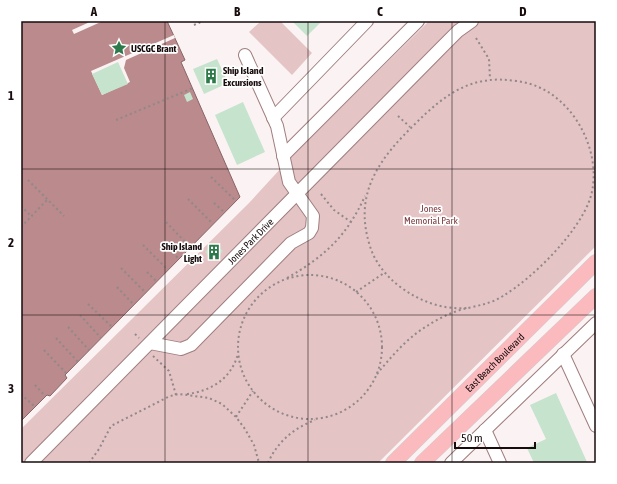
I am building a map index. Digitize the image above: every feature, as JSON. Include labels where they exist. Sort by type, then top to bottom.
[{"type":"main road","name":"East Beach Boulevard","points":[[393,463],[596,262]]},
{"type":"main road","name":"East Beach Boulevard","points":[[422,463],[596,296]]},
{"type":"main road","points":[[486,401],[510,388],[596,308]]},
{"type":"street","points":[[273,118],[367,21]]},
{"type":"street","points":[[283,156],[418,21]]},
{"type":"street","name":"Jones Park Drive","points":[[31,463],[297,195],[442,46],[458,31],[472,21]]},
{"type":"street","points":[[148,345],[181,349],[191,345],[291,243],[309,233],[312,228],[313,216],[289,182],[277,126],[246,55]]},
{"type":"street","points":[[451,463],[596,323]]},
{"type":"street","points":[[563,354],[596,426]]},
{"type":"street","points":[[485,430],[500,463]]},
{"type":"path","points":[[194,25],[203,21]]},
{"type":"path","points":[[476,38],[489,59],[490,79]]},
{"type":"path","points":[[183,395],[206,390],[220,382],[231,369],[238,353],[241,328],[249,310],[260,295],[320,258],[335,243],[351,222],[366,194],[374,174],[383,160],[411,128],[435,105],[453,92],[469,84],[490,79],[510,80],[533,84],[559,100],[573,115],[585,135],[591,154],[594,173],[592,192],[584,212],[568,236],[546,260],[525,280],[503,296],[486,304],[467,308],[450,309],[428,302],[402,288],[384,273],[374,256],[368,238],[364,218],[366,194]]},
{"type":"path","points":[[116,120],[193,88]]},
{"type":"path","points":[[398,116],[411,128]]},
{"type":"path","points":[[211,178],[236,201]]},
{"type":"path","points":[[28,180],[64,216]]},
{"type":"path","points":[[321,194],[334,210],[351,222]]},
{"type":"path","points":[[21,227],[48,199]]},
{"type":"path","points":[[188,199],[213,224]]},
{"type":"path","points":[[214,203],[225,213]]},
{"type":"path","points":[[21,206],[31,216]]},
{"type":"path","points":[[166,222],[190,247]]},
{"type":"path","points":[[143,245],[168,270]]},
{"type":"path","points":[[169,248],[179,259]]},
{"type":"path","points":[[121,268],[146,293]]},
{"type":"path","points":[[147,272],[157,282]]},
{"type":"path","points":[[356,292],[384,273]]},
{"type":"path","points":[[282,281],[294,277],[320,276],[342,283],[356,292],[368,304],[378,324],[382,349],[376,374]]},
{"type":"path","points":[[117,287],[134,304]]},
{"type":"path","points":[[88,304],[112,327]]},
{"type":"path","points":[[268,463],[276,449],[289,435],[300,427],[318,419],[331,416],[353,404],[363,396],[376,374],[400,348],[420,330],[440,319],[467,308]]},
{"type":"path","points":[[80,315],[101,338]]},
{"type":"path","points":[[68,327],[89,350]]},
{"type":"path","points":[[135,334],[148,345],[169,371],[176,395]]},
{"type":"path","points":[[56,338],[78,362]]},
{"type":"path","points":[[44,350],[66,373]]},
{"type":"path","points":[[238,353],[245,378],[253,391],[269,407],[292,417],[318,419]]},
{"type":"path","points":[[35,386],[46,396]]},
{"type":"path","points":[[236,417],[253,391]]},
{"type":"path","points":[[21,394],[35,407]]},
{"type":"path","points":[[89,463],[112,426],[176,395],[216,401],[236,417],[250,437],[259,463]]},
{"type":"green space","points":[[261,21],[280,21],[312,53],[292,75],[249,32]]},
{"type":"green space","name":"Jones Memorial Park","points":[[429,21],[596,21],[596,246],[378,463],[21,463],[21,429],[249,203],[294,154]]},
{"type":"shaded area","points":[[21,21],[167,21],[185,60],[181,62],[240,197],[65,375],[67,378],[50,396],[47,395],[21,421]]},
{"type":"pier","points":[[92,21],[103,21],[74,34],[72,30]]},
{"type":"pier","points":[[174,35],[175,38],[126,60],[124,68],[130,82],[102,95],[91,71]]},
{"type":"building","points":[[292,21],[322,21],[307,36]]},
{"type":"building","name":"Ship Island Excursions","points":[[217,59],[228,83],[204,94],[193,69]]},
{"type":"building","points":[[118,62],[128,84],[102,95],[92,74]]},
{"type":"building","points":[[190,92],[193,99],[187,102],[184,95]]},
{"type":"building","points":[[243,102],[265,152],[237,165],[215,115]]},
{"type":"building","name":"Ship Island Light","points":[[214,243],[223,251],[214,261],[205,252]]},
{"type":"building","points":[[556,393],[587,462],[534,463],[527,448],[546,439],[530,405]]},
{"type":"place","name":"USCGC Brant","points":[[119,48]]},
{"type":"place","name":"Ship Island Excursions","points":[[211,76]]},
{"type":"place","name":"Ship Island Light","points":[[214,252]]}]
